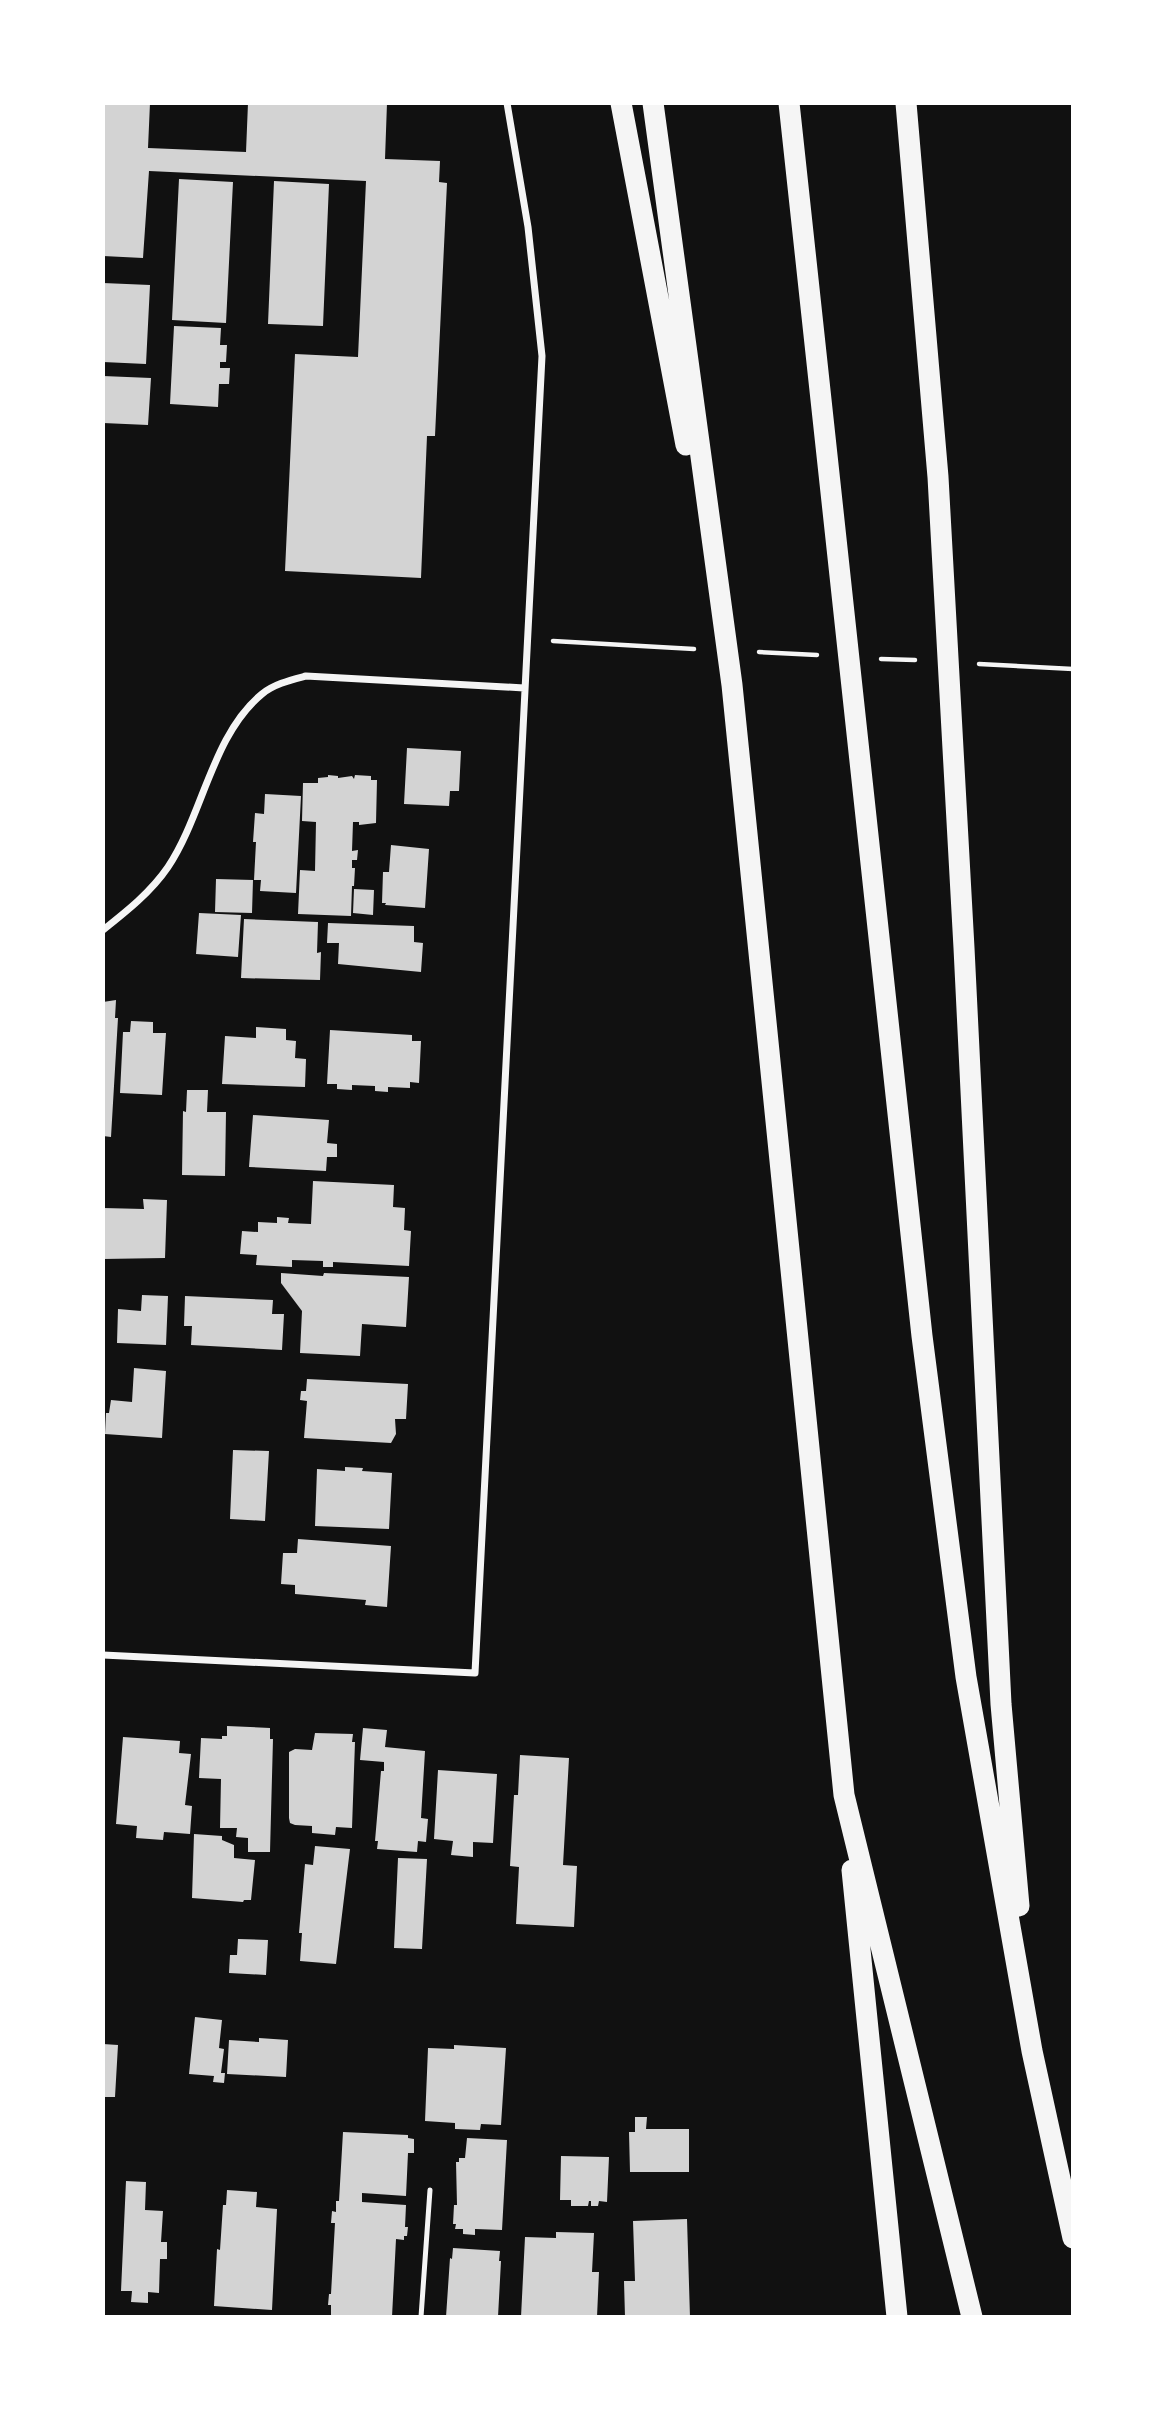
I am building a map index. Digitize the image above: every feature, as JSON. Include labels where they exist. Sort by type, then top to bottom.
[{"type":"highway","points":[[621,103],[732,685]]},
{"type":"highway","points":[[653,103],[732,685],[896,2312]]},
{"type":"highway","points":[[789,103],[922,1336],[966,1677],[1032,2051],[1073,2238]]},
{"type":"highway","points":[[906,103],[939,491],[1001,1704],[1032,2051]]},
{"type":"highway","points":[[844,1795],[972,2317]]},
{"type":"street","points":[[103,1655],[475,1673],[542,356],[528,227],[507,103]]},
{"type":"street","points":[[103,930],[137,903],[168,866],[190,825],[223,745],[243,715],[262,694],[280,684],[306,676],[524,688]]},
{"type":"lane","points":[[421,2317],[430,2190]]},
{"type":"path","points":[[581,643],[703,649]]},
{"type":"path","points":[[758,652],[825,656]]},
{"type":"path","points":[[880,659],[920,661]]},
{"type":"path","points":[[975,663],[1073,669]]},
{"type":"building","points":[[103,103],[150,103],[148,148],[246,152],[248,103],[387,103],[385,159],[440,161],[439,182],[447,183],[435,436],[427,436],[421,578],[285,571],[295,354],[358,357],[366,181],[149,171],[143,258],[103,256]]},
{"type":"building","points":[[179,179],[233,182],[226,323],[172,320]]},
{"type":"building","points":[[274,181],[329,184],[323,326],[268,324]]},
{"type":"building","points":[[103,283],[150,285],[146,364],[103,362]]},
{"type":"building","points":[[174,326],[221,328],[220,345],[227,345],[226,362],[220,362],[220,368],[230,368],[229,384],[219,384],[218,407],[170,404]]},
{"type":"building","points":[[103,376],[151,378],[148,425],[103,423]]},
{"type":"building","points":[[407,748],[461,751],[459,791],[450,791],[449,806],[404,804]]},
{"type":"building","points":[[328,775],[338,778],[352,776],[354,779],[355,775],[371,776],[371,780],[377,780],[376,823],[359,825],[359,822],[353,822],[352,851],[358,850],[357,860],[352,860],[352,868],[355,868],[351,916],[298,914],[300,870],[315,871],[316,822],[302,821],[303,783],[318,783],[318,778]]},
{"type":"building","points":[[265,794],[301,796],[296,893],[260,891],[261,880],[254,880],[255,813],[264,814]]},
{"type":"building","points":[[391,845],[429,849],[425,908],[382,903],[383,872],[389,872]]},
{"type":"building","points":[[216,879],[253,880],[252,913],[215,912]]},
{"type":"building","points":[[354,889],[374,890],[373,915],[353,913]]},
{"type":"building","points":[[199,913],[241,915],[238,957],[196,954]]},
{"type":"building","points":[[244,919],[318,922],[320,980],[241,978]]},
{"type":"building","points":[[328,923],[414,926],[414,942],[423,943],[421,972],[338,964],[339,943],[327,943]]},
{"type":"building","points":[[116,1000],[115,1018],[118,1018],[111,1137],[103,1136],[103,1002]]},
{"type":"building","points":[[131,1021],[153,1022],[153,1033],[166,1033],[162,1095],[120,1093],[123,1032],[130,1032]]},
{"type":"building","points":[[256,1027],[286,1029],[286,1040],[296,1041],[295,1058],[306,1059],[305,1087],[222,1084],[225,1036],[256,1038]]},
{"type":"building","points":[[330,1030],[412,1035],[412,1041],[421,1041],[419,1083],[410,1082],[410,1088],[388,1087],[388,1092],[375,1091],[375,1086],[352,1085],[352,1090],[337,1089],[337,1084],[327,1084]]},
{"type":"building","points":[[187,1090],[208,1090],[207,1112],[226,1112],[225,1176],[182,1175],[183,1111],[186,1112]]},
{"type":"building","points":[[253,1115],[329,1120],[327,1143],[337,1144],[337,1157],[327,1157],[326,1171],[249,1167]]},
{"type":"building","points":[[313,1181],[394,1185],[393,1207],[405,1208],[404,1230],[411,1231],[409,1266],[333,1262],[333,1267],[323,1267],[323,1261],[292,1260],[292,1267],[256,1265],[257,1255],[240,1254],[242,1231],[258,1232],[258,1222],[277,1223],[277,1217],[289,1218],[288,1223],[311,1224]]},
{"type":"building","points":[[143,1199],[167,1200],[165,1258],[103,1259],[103,1208],[144,1209]]},
{"type":"building","points":[[281,1273],[409,1277],[406,1327],[362,1324],[360,1356],[300,1353],[302,1311],[281,1283]]},
{"type":"building","points":[[142,1295],[168,1296],[166,1345],[117,1343],[118,1309],[141,1311]]},
{"type":"building","points":[[185,1296],[273,1300],[272,1314],[284,1314],[282,1350],[191,1345],[192,1326],[184,1326]]},
{"type":"building","points":[[134,1368],[166,1371],[162,1438],[105,1434],[106,1413],[109,1413],[111,1400],[132,1402]]},
{"type":"building","points":[[307,1379],[408,1384],[406,1419],[395,1419],[396,1434],[391,1443],[304,1438],[307,1401],[300,1400],[301,1391],[306,1391]]},
{"type":"building","points":[[233,1450],[269,1451],[265,1521],[230,1519]]},
{"type":"building","points":[[345,1467],[392,1473],[389,1529],[315,1526],[317,1469],[345,1471]]},
{"type":"building","points":[[298,1539],[391,1546],[387,1607],[365,1605],[366,1600],[295,1594],[295,1585],[281,1584],[283,1553],[297,1553]]},
{"type":"building","points":[[227,1726],[270,1728],[270,1739],[273,1739],[270,1852],[248,1852],[248,1838],[236,1837],[237,1828],[220,1828],[221,1779],[199,1778],[201,1738],[222,1739],[222,1736],[227,1736]]},
{"type":"building","points":[[363,1728],[387,1730],[385,1747],[425,1751],[421,1818],[428,1819],[426,1842],[418,1841],[417,1852],[377,1849],[378,1841],[375,1841],[384,1762],[360,1760]]},
{"type":"building","points":[[315,1733],[353,1734],[352,1742],[355,1742],[352,1828],[336,1827],[335,1835],[312,1833],[312,1826],[295,1825],[290,1823],[289,1818],[289,1752],[295,1749],[312,1750]]},
{"type":"building","points":[[123,1737],[180,1741],[179,1753],[191,1754],[185,1805],[192,1806],[190,1834],[164,1832],[163,1840],[136,1838],[137,1826],[116,1824]]},
{"type":"building","points":[[520,1755],[569,1758],[563,1865],[577,1866],[574,1927],[516,1924],[519,1867],[510,1866],[514,1795],[518,1795]]},
{"type":"building","points":[[438,1770],[497,1774],[493,1843],[473,1842],[473,1857],[451,1855],[453,1841],[434,1839]]},
{"type":"building","points":[[194,1834],[222,1836],[222,1840],[234,1845],[234,1858],[255,1860],[251,1900],[243,1902],[192,1898]]},
{"type":"building","points":[[315,1846],[350,1849],[336,1964],[300,1961],[302,1933],[299,1933],[305,1864],[313,1865]]},
{"type":"building","points":[[398,1858],[427,1859],[422,1949],[394,1948]]},
{"type":"building","points":[[238,1939],[268,1940],[266,1975],[229,1973],[230,1955],[237,1955]]},
{"type":"building","points":[[195,2017],[222,2020],[219,2048],[224,2049],[221,2073],[225,2073],[224,2083],[213,2082],[214,2076],[189,2074]]},
{"type":"building","points":[[259,2038],[288,2040],[286,2077],[227,2074],[229,2040],[259,2042]]},
{"type":"building","points":[[103,2044],[118,2045],[115,2097],[103,2097]]},
{"type":"building","points":[[454,2045],[506,2048],[501,2125],[481,2124],[480,2130],[455,2129],[455,2123],[425,2121],[428,2048],[454,2049]]},
{"type":"building","points":[[635,2117],[647,2117],[646,2129],[689,2129],[689,2172],[630,2172],[629,2132],[635,2132]]},
{"type":"building","points":[[343,2132],[408,2135],[408,2138],[414,2139],[414,2153],[408,2153],[406,2196],[362,2193],[362,2202],[406,2205],[407,2236],[404,2236],[404,2240],[396,2239],[392,2317],[331,2315],[331,2305],[328,2305],[335,2223],[331,2223],[332,2211],[336,2212],[336,2201],[339,2201]]},
{"type":"building","points":[[467,2138],[507,2140],[502,2230],[475,2229],[475,2235],[463,2234],[463,2229],[455,2229],[456,2224],[453,2224],[454,2205],[457,2205],[456,2162],[459,2162],[459,2158],[465,2158]]},
{"type":"building","points":[[561,2156],[609,2157],[607,2202],[599,2201],[598,2206],[591,2206],[589,2201],[588,2206],[571,2206],[571,2200],[560,2200]]},
{"type":"building","points":[[126,2181],[146,2182],[145,2210],[163,2211],[161,2242],[167,2242],[167,2259],[160,2259],[159,2293],[148,2292],[148,2303],[131,2302],[132,2291],[121,2291]]},
{"type":"building","points":[[227,2190],[257,2192],[256,2207],[277,2209],[272,2310],[214,2306],[217,2249],[220,2250],[223,2205],[226,2205]]},
{"type":"building","points":[[687,2219],[690,2317],[625,2317],[624,2281],[635,2281],[633,2221]]},
{"type":"building","points":[[556,2232],[594,2233],[592,2272],[599,2272],[597,2317],[521,2317],[525,2237],[556,2238]]},
{"type":"building","points":[[453,2248],[500,2251],[498,2317],[446,2317]]}]
